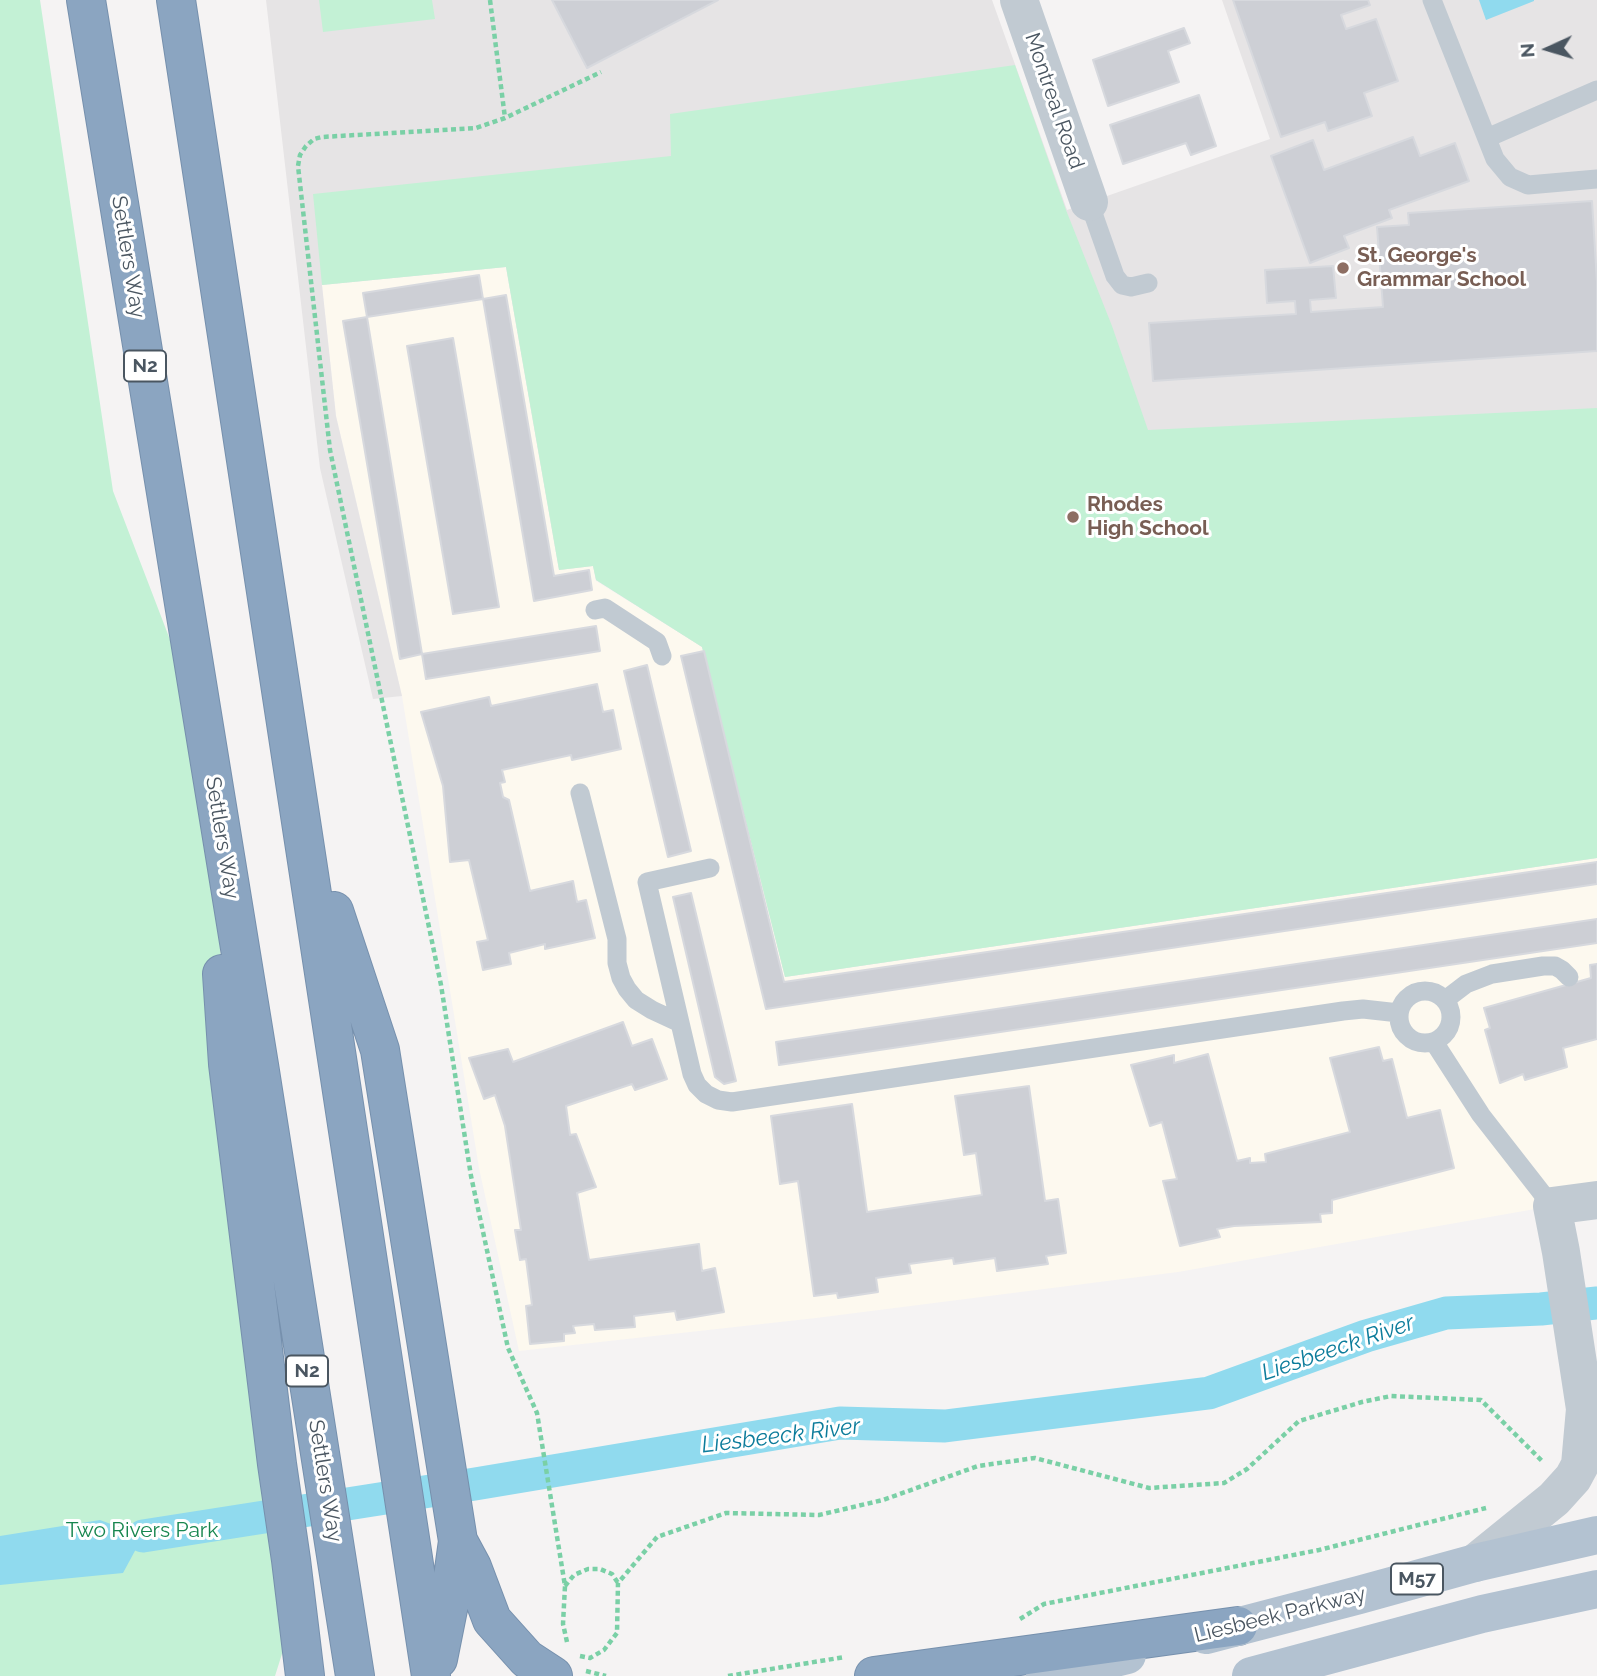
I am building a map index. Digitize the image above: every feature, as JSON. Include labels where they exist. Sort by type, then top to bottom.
[{"type":"highway","name":"Settlers Way","points":[[86,0],[355,1676]]},
{"type":"highway","points":[[176,0],[433,1676]]},
{"type":"highway","points":[[193,0],[195,129]]},
{"type":"highway","points":[[205,731],[228,1064],[305,1676]]},
{"type":"highway","points":[[300,806],[380,1050],[457,1533],[492,1620],[527,1659],[553,1676]]},
{"type":"highway","points":[[433,1676],[450,1599],[457,1533]]},
{"type":"highway","points":[[275,1676],[296,1601]]},
{"type":"highway","points":[[863,1666],[1238,1626]]},
{"type":"main road","name":"Liesbeek Parkway","points":[[1045,1676],[1475,1563],[1597,1535]]},
{"type":"main road","name":"M57","points":[[1251,1676],[1482,1614],[1597,1589]]},
{"type":"street","name":"Montreal Road","points":[[1019,0],[1089,202]]},
{"type":"street","points":[[1475,1563],[1554,1499],[1573,1478],[1580,1465],[1591,1423],[1576,1353],[1552,1206],[1597,1200]]},
{"type":"lane","points":[[1432,0],[1495,159],[1510,177],[1528,185],[1597,179]]},
{"type":"lane","points":[[1487,138],[1597,90]]},
{"type":"lane","points":[[1089,202],[1115,276],[1122,285],[1131,287],[1148,283]]},
{"type":"lane","points":[[595,610],[605,608],[657,642],[662,656]]},
{"type":"lane","points":[[580,793],[617,939],[617,963],[621,978],[636,1000],[680,1023]]},
{"type":"lane","points":[[710,868],[647,882],[692,1074],[697,1085],[718,1100],[732,1102],[1343,1011],[1363,1009],[1399,1013]]},
{"type":"lane","points":[[1445,1000],[1466,984],[1492,974],[1555,966],[1569,976]]},
{"type":"lane","points":[[1428,991],[1445,1000],[1451,1009],[1452,1019],[1443,1037],[1423,1044],[1413,1041],[1404,1033],[1399,1013],[1410,996],[1428,991]]},
{"type":"lane","points":[[1434,1042],[1480,1115],[1552,1206]]},
{"type":"path","points":[[491,0],[505,118]]},
{"type":"path","points":[[565,1586],[574,1575],[588,1569],[600,1569],[612,1574],[618,1583],[617,1633],[604,1650],[590,1658],[580,1656],[567,1643],[563,1623],[565,1586],[537,1413],[508,1348],[471,1176],[441,985],[330,450],[298,166],[300,155],[314,139],[476,128],[505,118],[601,72]]},
{"type":"path","points":[[618,1583],[657,1537],[726,1513],[819,1516],[883,1500],[978,1466],[1035,1458],[1149,1488],[1224,1483],[1247,1469],[1299,1421],[1391,1396],[1481,1400],[1550,1467]]},
{"type":"path","points":[[1013,1623],[1044,1604],[1319,1550],[1493,1506]]},
{"type":"path","points":[[728,1676],[863,1666]]},
{"type":"shaded area","name":"Rhodes High School","points":[[266,0],[992,0],[1067,210],[1270,139],[1222,0],[1597,0],[1597,858],[785,977],[702,647],[596,580],[593,566],[559,570],[506,267],[322,285],[336,416],[402,696],[373,699],[320,468]]},
{"type":"shaded area","points":[[506,267],[559,570],[593,565],[596,581],[702,647],[785,977],[1597,858],[1597,1200],[1178,1272],[816,1318],[519,1351],[479,1168],[402,696],[336,416],[322,285]]},
{"type":"green space","name":"Two Rivers Park","points":[[0,0],[40,0],[113,491],[205,731],[228,1064],[286,1641],[275,1676],[0,1676]]},
{"type":"green space","points":[[319,0],[432,0],[435,19],[323,32]]},
{"type":"green space","name":"Rhodes High School","points":[[1015,65],[1148,430],[1597,408],[1597,858],[785,977],[702,647],[596,580],[593,566],[559,570],[506,267],[322,285],[313,194],[671,156],[670,114]]},
{"type":"water","points":[[1479,0],[1534,0],[1534,1],[1486,20]]},
{"type":"water","points":[[100,1520],[143,1536],[123,1573],[0,1585],[0,1536]]},
{"type":"building","points":[[552,0],[718,0],[587,68]]},
{"type":"building","points":[[1233,0],[1368,0],[1370,5],[1341,15],[1346,29],[1376,19],[1398,81],[1364,93],[1372,116],[1328,131],[1325,122],[1281,137]]},
{"type":"building","points":[[1184,28],[1190,43],[1168,51],[1179,82],[1108,106],[1093,60]]},
{"type":"building","points":[[1199,95],[1216,146],[1191,155],[1186,143],[1123,164],[1110,125]]},
{"type":"building","points":[[1413,137],[1420,156],[1455,143],[1469,181],[1389,210],[1392,218],[1344,236],[1349,248],[1310,263],[1271,156],[1313,140],[1324,170]]},
{"type":"building","points":[[1592,201],[1597,282],[1597,351],[1153,381],[1149,323],[1296,314],[1295,301],[1267,303],[1265,270],[1333,266],[1336,298],[1310,300],[1311,312],[1383,307],[1377,227],[1409,225],[1408,213]]},
{"type":"building","points":[[479,275],[483,299],[367,317],[363,293]]},
{"type":"building","points":[[506,295],[554,576],[589,570],[592,590],[534,601],[483,299]]},
{"type":"building","points":[[367,317],[422,654],[400,659],[343,321]]},
{"type":"building","points":[[453,338],[499,607],[453,614],[407,346]]},
{"type":"building","points":[[596,626],[600,651],[426,679],[422,654]]},
{"type":"building","points":[[704,651],[784,982],[1597,862],[1597,884],[766,1009],[681,656]]},
{"type":"building","points":[[647,665],[691,851],[668,857],[624,671]]},
{"type":"building","points":[[597,684],[603,712],[613,710],[621,749],[572,760],[571,755],[502,770],[505,782],[500,783],[503,797],[509,800],[530,891],[573,881],[577,902],[586,900],[595,938],[545,949],[545,944],[509,953],[511,964],[483,970],[477,942],[488,940],[469,860],[450,862],[443,786],[421,712],[489,697],[491,706]]},
{"type":"building","points":[[691,893],[736,1081],[724,1084],[715,1077],[673,897]]},
{"type":"building","points":[[1597,919],[1597,943],[779,1065],[776,1042]]},
{"type":"building","points":[[1597,964],[1597,1039],[1563,1048],[1567,1067],[1525,1080],[1523,1074],[1500,1083],[1485,1030],[1490,1028],[1484,1008],[1591,978],[1590,965]]},
{"type":"building","points":[[623,1022],[632,1046],[652,1039],[667,1079],[635,1090],[632,1084],[566,1106],[570,1135],[576,1134],[596,1187],[577,1193],[589,1260],[699,1244],[702,1271],[715,1268],[724,1312],[677,1320],[675,1311],[634,1316],[635,1327],[595,1330],[594,1324],[573,1326],[575,1333],[564,1334],[564,1341],[530,1344],[526,1306],[532,1305],[526,1259],[520,1260],[515,1230],[521,1230],[505,1126],[495,1095],[484,1099],[469,1058],[508,1049],[513,1062]]},
{"type":"building","points":[[1379,1047],[1383,1061],[1392,1059],[1407,1118],[1440,1110],[1454,1168],[1332,1200],[1332,1213],[1320,1214],[1321,1222],[1234,1226],[1217,1229],[1220,1237],[1180,1246],[1163,1181],[1177,1179],[1162,1122],[1150,1126],[1131,1065],[1174,1055],[1174,1063],[1208,1054],[1237,1161],[1250,1158],[1250,1163],[1266,1162],[1265,1154],[1350,1132],[1330,1058]]},
{"type":"building","points":[[1029,1086],[1045,1201],[1058,1199],[1066,1253],[1046,1256],[1048,1264],[997,1271],[995,1258],[954,1264],[953,1258],[909,1264],[911,1273],[876,1278],[878,1292],[838,1298],[837,1293],[814,1296],[798,1181],[780,1184],[771,1116],[852,1104],[867,1212],[982,1195],[976,1153],[964,1155],[955,1096]]},
{"type":"waterway","name":"Liesbeeck River","points":[[143,1536],[840,1423],[945,1426],[1209,1393],[1366,1336],[1446,1313],[1541,1309],[1597,1303]]},
{"type":"place","name":"St. George's Grammar School","points":[[1343,268]]},
{"type":"place","name":"Rhodes High School","points":[[1073,517]]}]
